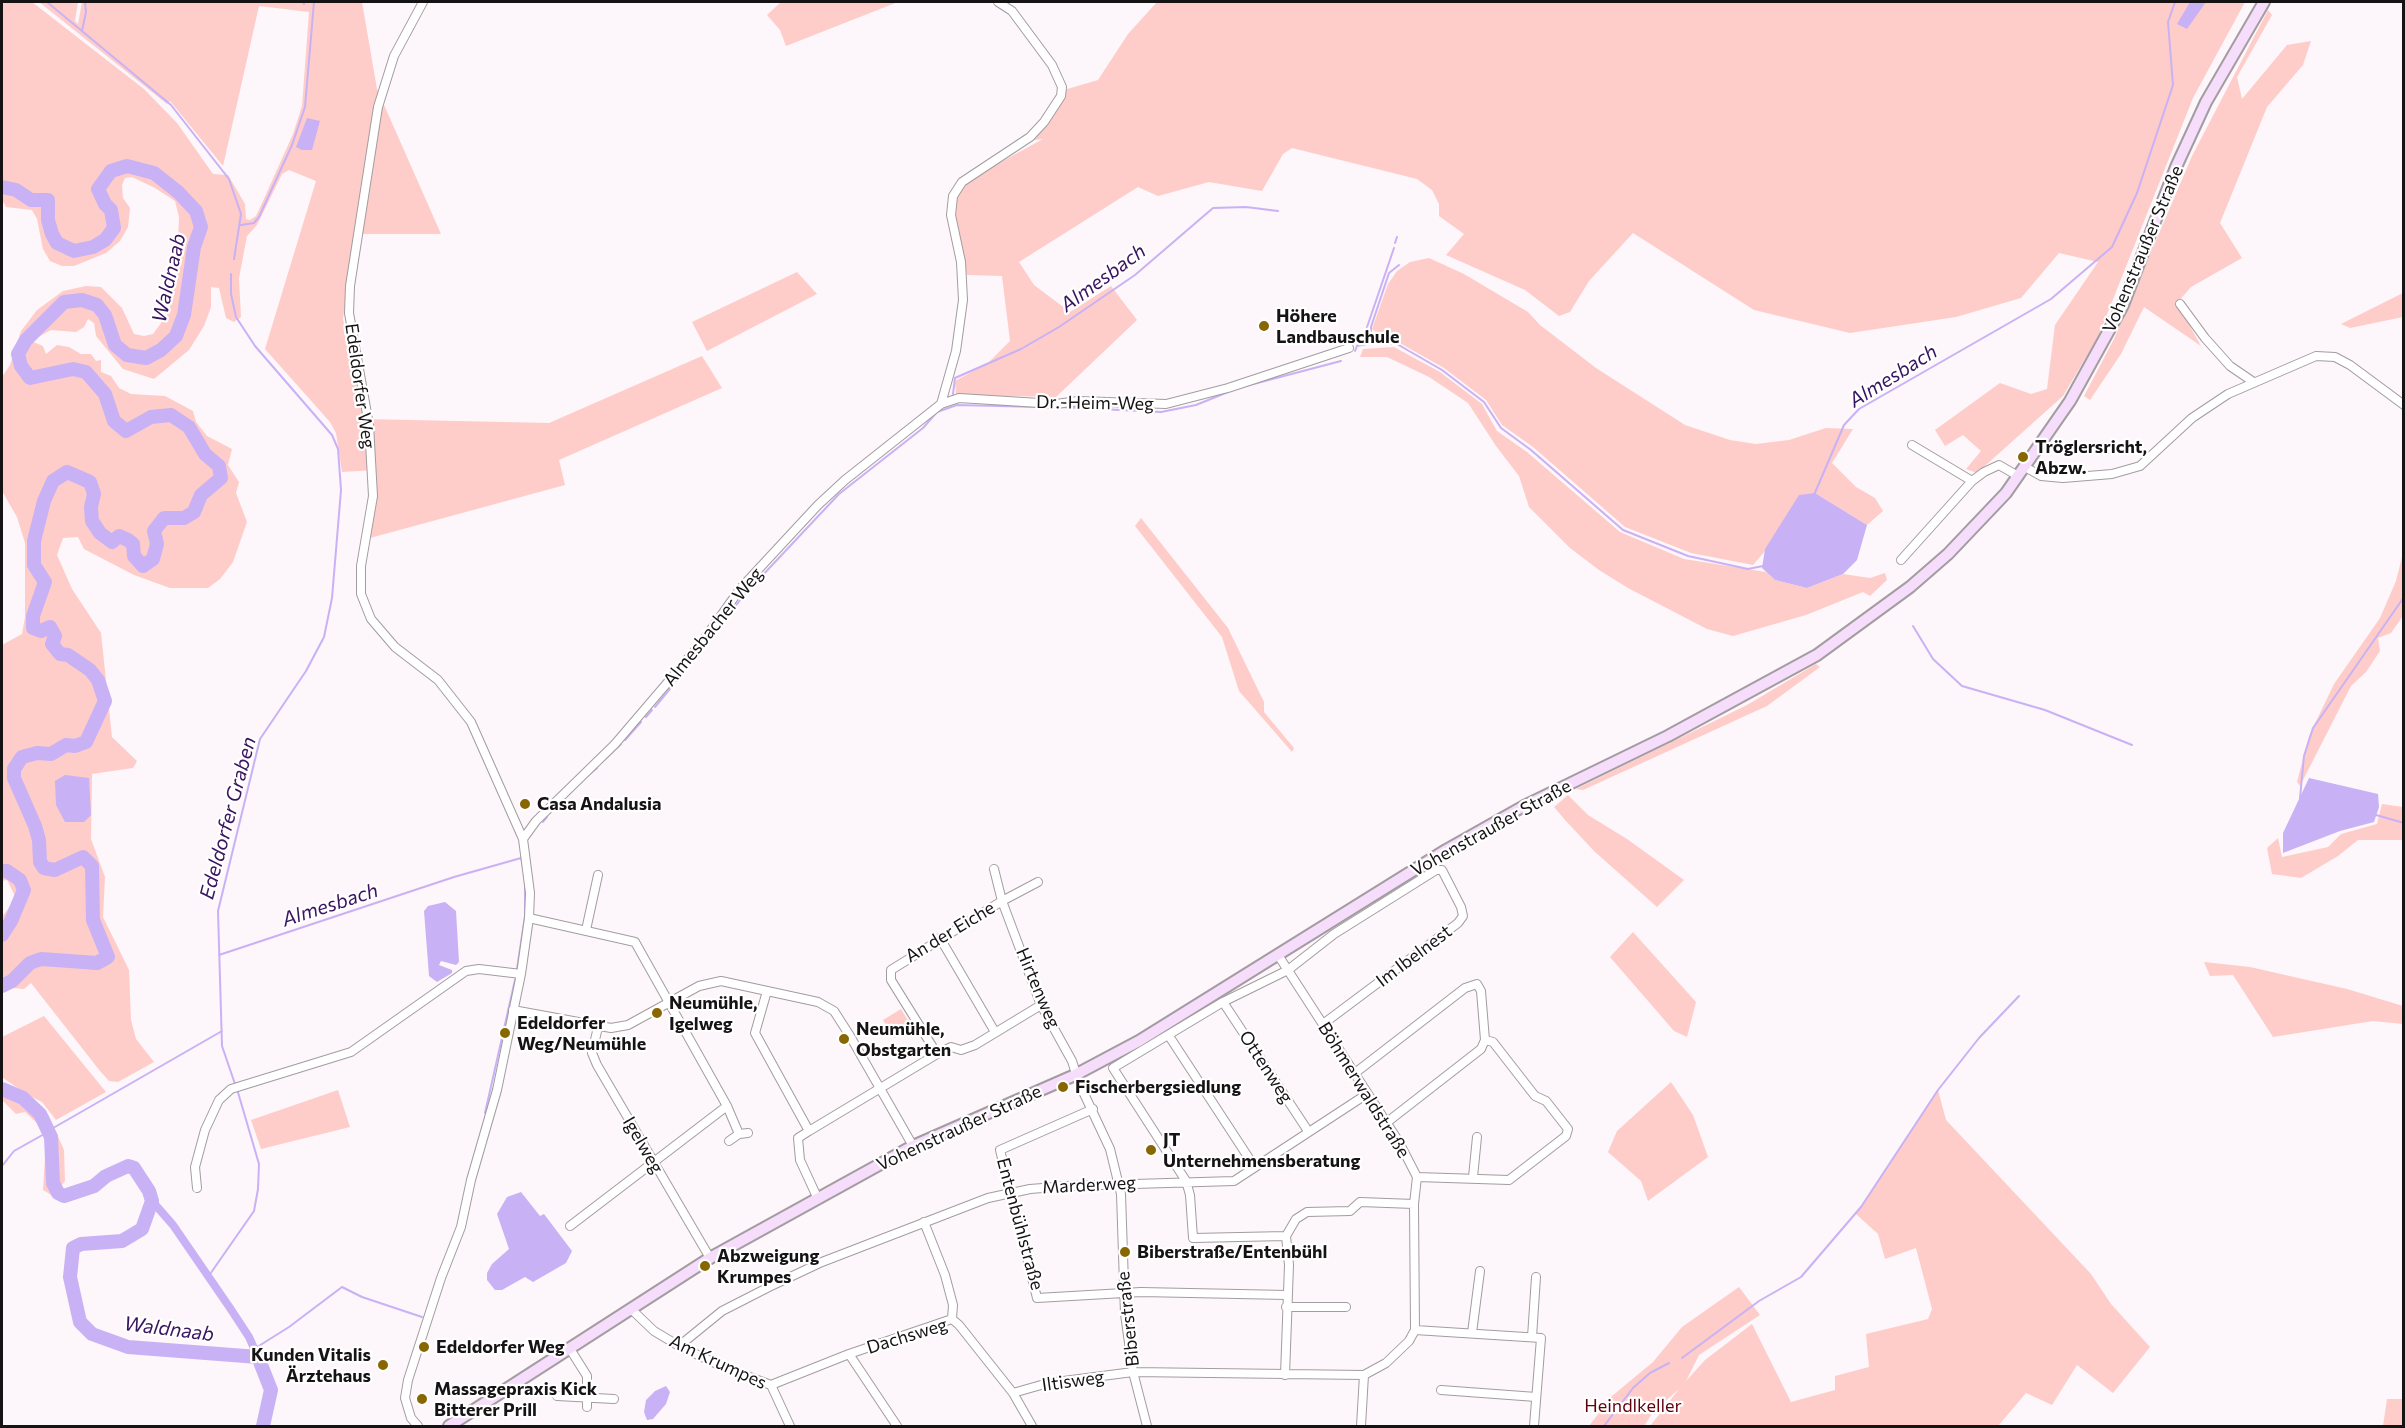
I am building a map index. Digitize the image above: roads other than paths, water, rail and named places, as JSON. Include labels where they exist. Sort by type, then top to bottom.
[{"type":"main road","name":"Vohenstraußer Straße","points":[[449,1426],[710,1258],[817,1197],[913,1146],[1075,1075],[1139,1041],[1460,842],[1524,806],[1668,736],[1817,655],[1867,621],[1948,554],[2022,472],[2070,401],[2123,305],[2176,167],[2206,102],[2264,2]]},
{"type":"street","name":"Edeldorfer Weg","points":[[418,1426],[411,1418],[405,1398],[408,1380],[441,1278],[461,1227],[496,1090],[521,974],[529,918],[529,873],[523,839],[471,722],[438,680],[395,647],[371,619],[361,594],[361,566],[373,496],[369,425],[349,313],[350,286],[378,107],[394,56],[423,2]]},
{"type":"street","points":[[941,404],[956,351],[963,300],[961,262],[951,215],[952,196],[962,182],[1030,137],[1049,116],[1061,96],[1062,87],[1052,65],[1012,11],[998,2]]},
{"type":"street","points":[[2180,304],[2205,338],[2230,366],[2252,381]]},
{"type":"street","name":"Dr.-Heim-Weg","points":[[941,404],[959,398],[1056,404],[1078,401],[1166,404],[1228,388],[1349,348]]},
{"type":"street","points":[[1901,560],[1972,481],[1999,465],[2041,476],[2063,478],[2112,474],[2140,466],[2192,418],[2252,381],[2305,359],[2326,356],[2349,364],[2403,405]]},
{"type":"street","points":[[2390,393],[2403,396]]},
{"type":"street","name":"Almesbacher Weg","points":[[523,839],[536,821],[615,744],[703,641],[740,589],[818,505],[844,480],[941,404]]},
{"type":"street","points":[[1912,444],[1972,481]]},
{"type":"street","name":"Hirtenweg","points":[[994,869],[1002,901],[1041,1005],[1072,1061],[1075,1075]]},
{"type":"street","name":"Vohenstraußer Straße","points":[[1185,1181],[1113,1068],[1223,1002],[1288,970],[1334,934],[1436,870],[1442,870]]},
{"type":"street","name":"Im Ibelnest","points":[[1323,1024],[1458,922],[1462,916],[1461,907],[1442,870]]},
{"type":"street","points":[[586,930],[598,875]]},
{"type":"street","points":[[1002,901],[1038,882]]},
{"type":"street","name":"An der Eiche","points":[[937,1054],[891,980],[890,974],[894,966],[1002,901]]},
{"type":"street","points":[[529,918],[635,942],[727,1106],[739,1134]]},
{"type":"street","points":[[940,939],[995,1032]]},
{"type":"street","name":"Böhmerwaldstraße","points":[[1278,955],[1355,1073],[1417,1177],[1414,1204],[1415,1330]]},
{"type":"street","points":[[197,1188],[195,1167],[205,1130],[219,1100],[235,1087],[351,1052],[466,971],[479,969],[521,974]]},
{"type":"street","points":[[513,1010],[598,1027],[627,1026],[699,986],[721,981],[818,1002],[834,1011],[913,1146]]},
{"type":"street","points":[[1355,1073],[1465,988],[1477,984],[1481,991],[1485,1040],[1481,1049],[1386,1123]]},
{"type":"street","points":[[766,991],[755,1033],[809,1131]]},
{"type":"street","name":"Ottenweg","points":[[1223,1002],[1308,1131]]},
{"type":"street","points":[[817,1197],[800,1160],[798,1137],[937,1054],[951,1047],[961,1050],[975,1045],[1041,1005]]},
{"type":"street","name":"Igelweg","points":[[598,1027],[592,1053],[710,1258]]},
{"type":"street","points":[[1169,1035],[1254,1166]]},
{"type":"street","points":[[1417,1177],[1509,1179],[1566,1136],[1568,1129],[1546,1101],[1535,1096],[1493,1042],[1485,1040]]},
{"type":"street","name":"Biberstraße","points":[[1075,1075],[1110,1149],[1119,1183],[1123,1293],[1133,1372],[1147,1426]]},
{"type":"street","name":"Marderweg","points":[[679,1346],[732,1306],[822,1262],[969,1204],[1039,1188],[1234,1180],[1367,1094]]},
{"type":"street","points":[[570,1226],[727,1106]]},
{"type":"street","name":"Entenbühlstraße","points":[[1093,1109],[1000,1150],[1037,1298],[1123,1293],[1287,1295]]},
{"type":"street","points":[[729,1141],[739,1134],[748,1133]]},
{"type":"street","points":[[1473,1177],[1477,1137]]},
{"type":"street","points":[[1185,1181],[1190,1196],[1193,1238],[1286,1236]]},
{"type":"street","points":[[1285,1375],[1289,1265],[1286,1236],[1296,1219],[1308,1212],[1350,1211],[1360,1202],[1414,1204]]},
{"type":"street","points":[[924,1222],[945,1275],[953,1305],[952,1319]]},
{"type":"street","points":[[1472,1333],[1480,1271]]},
{"type":"street","points":[[1532,1337],[1536,1277]]},
{"type":"street","points":[[1286,1307],[1346,1306]]},
{"type":"street","name":"Am Krumpes","points":[[631,1309],[654,1331],[679,1346],[723,1367],[771,1385],[790,1426]]},
{"type":"street","name":"Dachsweg","points":[[771,1385],[849,1354],[952,1319],[1013,1394],[1032,1426]]},
{"type":"street","points":[[1133,1372],[1364,1375],[1398,1353],[1415,1330],[1541,1338],[1534,1426]]},
{"type":"street","points":[[570,1348],[587,1376],[587,1407]]},
{"type":"street","points":[[849,1354],[897,1426]]},
{"type":"street","name":"Iltisweg","points":[[1013,1394],[1048,1383],[1133,1372]]},
{"type":"street","points":[[1361,1426],[1364,1375]]},
{"type":"street","points":[[1441,1390],[1536,1397]]},
{"type":"street","points":[[557,1396],[614,1399]]},
{"type":"waterway","name":"Edeldorfer Graben","points":[[47,2],[171,105],[229,179],[241,214],[234,259]]},
{"type":"waterway","name":"Edeldorfer Graben","points":[[82,31],[86,12],[85,2]]},
{"type":"waterway","points":[[241,225],[254,223],[259,217],[292,145],[305,107],[314,2]]},
{"type":"waterway","name":"Almesbach","points":[[1814,495],[1844,425],[1859,409],[2051,299],[2112,247],[2137,193],[2173,85],[2168,22],[2175,2]]},
{"type":"waterway","name":"Waldnaab","points":[[2,187],[16,190],[31,200],[48,200],[48,220],[52,234],[57,243],[74,251],[93,247],[105,240],[114,228],[111,210],[105,204],[98,189],[111,171],[127,166],[154,173],[178,192],[196,211],[201,227],[194,247],[184,315],[176,336],[161,350],[146,358],[127,355],[115,345],[105,315],[97,305],[82,300],[64,302],[26,340],[18,354],[21,366],[30,378],[73,369],[86,372],[105,394],[114,421],[126,431],[151,417],[171,415],[189,427],[205,454],[219,466],[221,478],[201,495],[194,512],[184,518],[164,518],[154,531],[157,544],[153,559],[143,566],[134,556],[133,544],[119,536],[112,542],[100,533],[92,521],[91,507],[94,494],[90,482],[67,472],[53,481],[44,501],[34,541],[34,565],[45,582],[33,616],[33,628],[41,631],[50,627],[55,636],[52,644],[60,654],[68,655],[90,670],[98,680],[105,701],[86,742],[75,746],[66,745],[51,754],[37,753],[22,757],[14,769],[14,778],[35,826],[39,840],[40,862],[44,868],[55,870],[83,857],[92,866],[93,920],[108,957],[97,963],[41,959],[30,963],[12,981],[2,986]]},
{"type":"waterway","name":"Almesbach","points":[[953,394],[955,378],[1021,349],[1059,327],[1135,275],[1213,208],[1246,207],[1278,211]]},
{"type":"waterway","name":"Almesbach","points":[[1395,243],[1397,237]]},
{"type":"waterway","name":"Almesbach","points":[[1357,346],[1365,333],[1394,248]]},
{"type":"waterway","name":"Almesbach","points":[[1377,342],[1371,335],[1371,327],[1389,273],[1399,265]]},
{"type":"waterway","name":"Edeldorfer Graben","points":[[231,274],[231,294],[236,317],[255,346],[332,435],[338,449],[341,490],[332,598],[324,637],[306,671],[260,739],[218,911],[222,1046],[235,1084]]},
{"type":"waterway","name":"Almesbach","points":[[1355,351],[1357,346],[1377,342],[1397,344],[1442,370],[1484,402],[1501,428],[1531,450],[1623,530],[1688,556],[1748,569],[1763,566]]},
{"type":"waterway","points":[[1242,387],[1341,361]]},
{"type":"waterway","points":[[1060,407],[1161,412],[1196,405],[1228,392]]},
{"type":"waterway","name":"Almesbach","points":[[710,639],[744,595],[839,494],[923,428],[937,412],[957,405],[1039,407]]},
{"type":"waterway","points":[[2300,798],[2304,756],[2313,728],[2404,597]]},
{"type":"waterway","points":[[1913,626],[1933,659],[1962,686],[2045,710],[2132,745]]},
{"type":"waterway","name":"Almesbach","points":[[676,681],[705,646]]},
{"type":"waterway","name":"Almesbach","points":[[655,707],[673,685]]},
{"type":"waterway","name":"Almesbach","points":[[646,717],[652,710]]},
{"type":"waterway","name":"Almesbach","points":[[625,740],[641,722]]},
{"type":"waterway","name":"Almesbach","points":[[602,762],[621,744]]},
{"type":"waterway","name":"Almesbach","points":[[587,776],[597,768]]},
{"type":"waterway","name":"Almesbach","points":[[553,811],[557,805]]},
{"type":"waterway","points":[[2376,815],[2404,823]]},
{"type":"waterway","name":"Almesbach","points":[[543,822],[547,817]]},
{"type":"waterway","name":"Almesbach","points":[[219,955],[454,877],[521,858],[523,865]]},
{"type":"waterway","name":"Waldnaab","points":[[2,871],[7,871],[20,880],[24,890],[11,921],[2,935]]},
{"type":"waterway","points":[[517,969],[525,916],[525,879]]},
{"type":"waterway","points":[[485,1113],[515,980]]},
{"type":"waterway","points":[[1682,1358],[1759,1301],[1801,1277],[1861,1207],[1938,1090],[1979,1038],[2019,996]]},
{"type":"waterway","name":"Almesbach","points":[[48,1131],[222,1031]]},
{"type":"waterway","name":"Waldnaab","points":[[2,1089],[23,1098],[40,1114],[51,1137],[53,1183],[58,1193],[64,1196],[94,1186],[106,1176],[128,1166],[134,1168],[149,1191],[152,1201],[142,1229],[122,1241],[81,1244],[73,1248],[70,1277],[80,1322],[92,1334],[128,1347],[258,1357],[271,1390],[263,1426]]},
{"type":"waterway","name":"Almesbach","points":[[208,1277],[254,1211],[258,1189],[259,1164],[237,1089]]},
{"type":"waterway","name":"Almesbach","points":[[2,1166],[14,1151],[46,1133]]},
{"type":"waterway","name":"Almesbach","points":[[152,1201],[173,1225],[230,1308],[249,1337],[258,1357]]},
{"type":"waterway","points":[[254,1349],[289,1327],[342,1287],[362,1297],[422,1317]]},
{"type":"waterway","points":[[1604,1426],[1633,1388],[1650,1373],[1669,1363]]},
{"type":"place","name":"Höhere Landbauschule","points":[[1264,326]]},
{"type":"place","name":"Tröglersricht, Abzw.","points":[[2023,457]]},
{"type":"place","name":"Casa Andalusia","points":[[525,804]]},
{"type":"place","name":"Neumühle, Igelweg","points":[[657,1013]]},
{"type":"place","name":"Edeldorfer Weg/Neumühle","points":[[505,1033]]},
{"type":"place","name":"Neumühle, Obstgarten","points":[[844,1039]]},
{"type":"place","name":"Fischerbergsiedlung","points":[[1063,1087]]},
{"type":"place","name":"JT Unternehmensberatung","points":[[1151,1150]]},
{"type":"place","name":"Biberstraße/Entenbühl","points":[[1125,1252]]},
{"type":"place","name":"Abzweigung Krumpes","points":[[705,1266]]},
{"type":"place","name":"Edeldorfer Weg","points":[[424,1347]]},
{"type":"place","name":"Kunden Vitalis Ärztehaus","points":[[383,1365]]},
{"type":"place","name":"Massagepraxis Kick Bitterer Prill","points":[[422,1399]]},
{"type":"park label","name":"Heindlkeller","points":[[1633,1406]]}]
